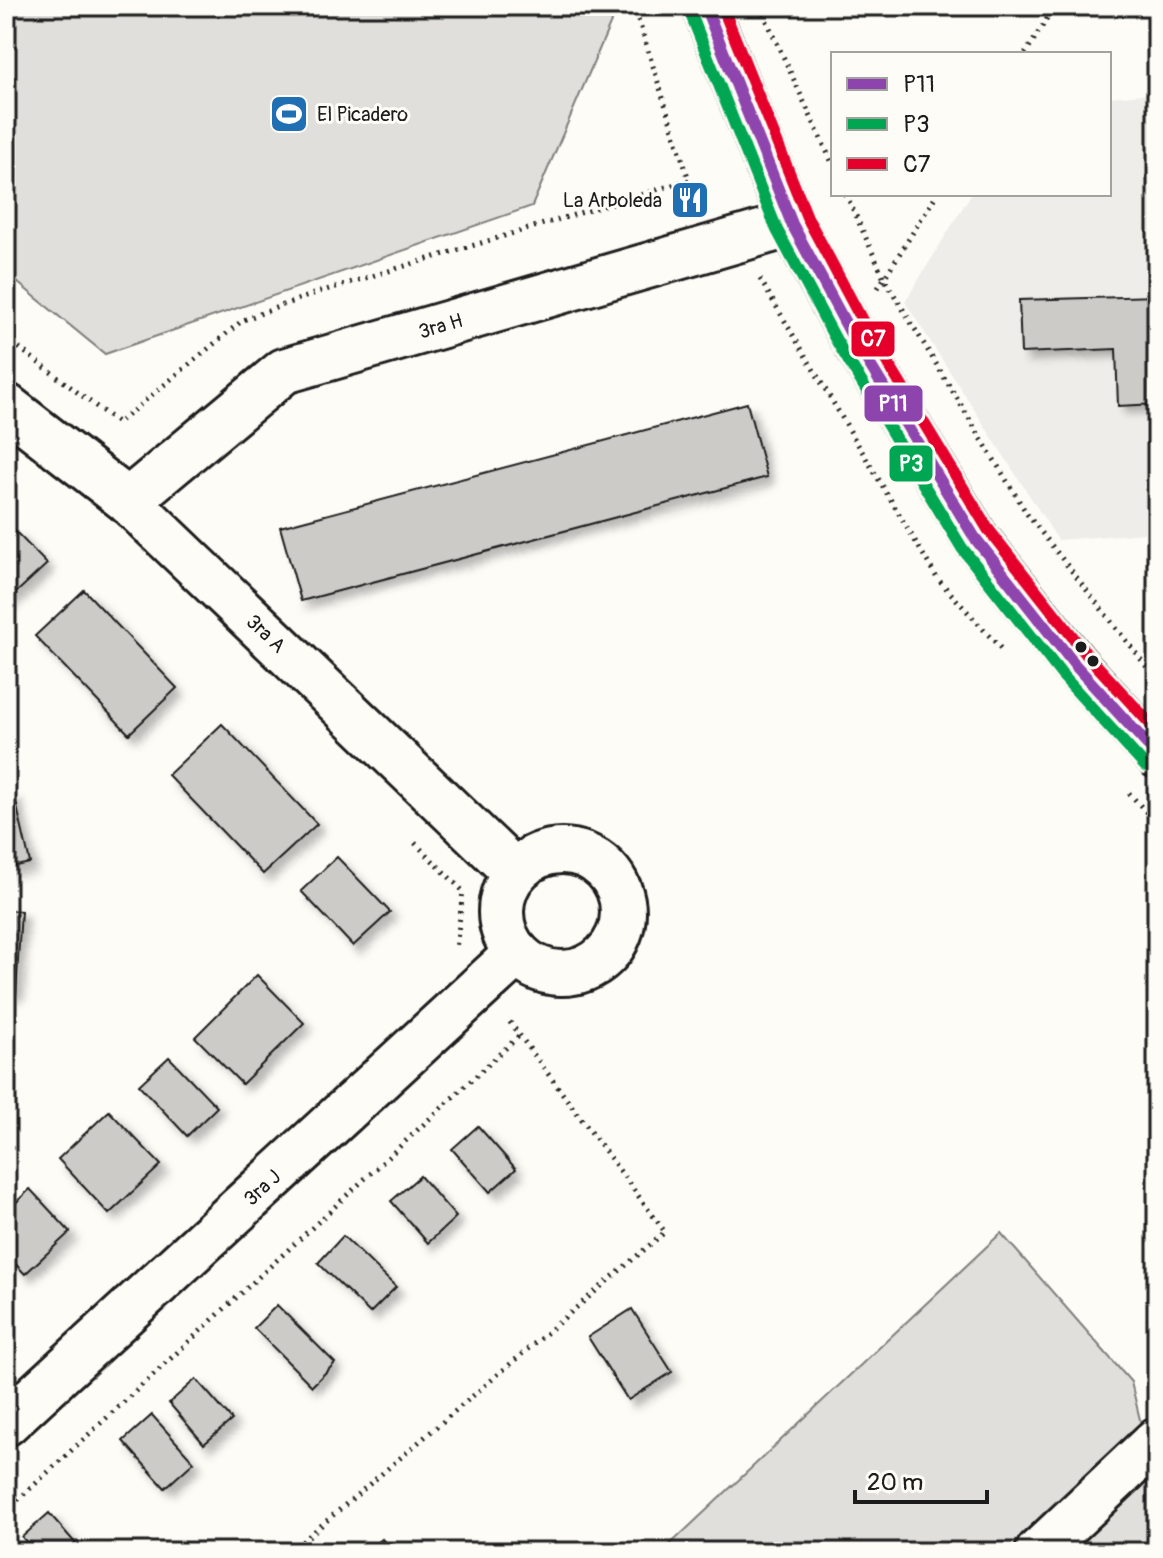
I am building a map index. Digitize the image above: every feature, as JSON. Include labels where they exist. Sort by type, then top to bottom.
[{"type":"street","points":[[705,6],[792,224],[850,332],[975,538],[1075,665],[1157,755]]},
{"type":"street","name":"3ra H","points":[[128,501],[284,371],[792,224]]},
{"type":"street","name":"3ra A","points":[[6,406],[128,501],[515,872]]},
{"type":"street","points":[[570,851],[590,858],[607,870],[618,887],[623,907],[622,926],[603,957],[586,967],[568,972],[550,971],[532,964],[517,953],[507,939],[501,922],[501,904],[515,872],[531,859],[550,852],[570,851]]},
{"type":"street","name":"3ra J","points":[[6,1423],[517,953]]},
{"type":"street","points":[[1038,1552],[1157,1440]]},
{"type":"path","points":[[6,338],[118,423],[243,320],[316,293],[689,180],[634,6]]},
{"type":"path","points":[[760,6],[831,161]]},
{"type":"path","points":[[1026,52],[1055,6]]},
{"type":"path","points":[[847,196],[884,278],[1027,514],[1157,680]]},
{"type":"path","points":[[850,332],[936,196]]},
{"type":"path","points":[[406,835],[463,891],[456,950]]},
{"type":"path","points":[[290,1552],[665,1232],[482,985]]},
{"type":"path","points":[[6,1511],[519,1036]]},
{"type":"shaded area","name":"El Picadero","points":[[6,6],[606,6],[611,22],[532,206],[105,354],[6,273]]},
{"type":"shaded area","points":[[1157,93],[1157,532],[1058,540],[905,302],[970,196],[1111,196],[1111,97]]},
{"type":"shaded area","points":[[1001,1233],[1131,1382],[1157,1491],[1157,1552],[662,1552]]},
{"type":"building","points":[[1157,296],[1157,404],[1118,406],[1116,349],[1021,353],[1019,300]]},
{"type":"building","points":[[747,403],[767,477],[301,601],[280,527]]},
{"type":"building","points":[[14,530],[47,564],[6,602],[6,538]]},
{"type":"building","points":[[84,590],[177,688],[129,734],[35,636]]},
{"type":"building","points":[[222,724],[317,824],[263,874],[168,775]]},
{"type":"building","points":[[14,794],[30,863],[6,868],[6,796]]},
{"type":"building","points":[[337,857],[390,912],[353,946],[301,891]]},
{"type":"building","points":[[6,910],[21,911],[16,993],[6,992]]},
{"type":"building","points":[[257,975],[304,1023],[242,1084],[195,1037]]},
{"type":"building","points":[[169,1057],[217,1107],[187,1136],[139,1085]]},
{"type":"building","points":[[109,1111],[161,1165],[109,1214],[58,1159]]},
{"type":"building","points":[[478,1126],[516,1169],[490,1192],[452,1149]]},
{"type":"building","points":[[420,1176],[456,1217],[428,1243],[391,1201]]},
{"type":"building","points":[[30,1189],[70,1232],[25,1274],[6,1254],[6,1212]]},
{"type":"building","points":[[343,1236],[396,1287],[370,1313],[318,1263]]},
{"type":"building","points":[[277,1305],[335,1363],[312,1386],[254,1328]]},
{"type":"building","points":[[632,1309],[672,1372],[628,1400],[588,1337]]},
{"type":"building","points":[[196,1379],[232,1420],[204,1444],[169,1403]]},
{"type":"building","points":[[152,1415],[194,1462],[165,1488],[123,1441]]},
{"type":"building","points":[[49,1513],[83,1552],[35,1552],[22,1537]]},
{"type":"building","points":[[382,1539],[394,1552],[367,1552]]},
{"type":"transit line","name":"P11","points":[[705,6],[792,224],[850,332],[975,538],[1075,665],[1157,755]]},
{"type":"transit line","name":"C7","points":[[722,6],[807,217],[864,324],[988,529],[1087,655],[1157,731]]},
{"type":"transit line","name":"P3","points":[[690,12],[777,230],[836,340],[962,548],[1062,675],[1145,766]]},
{"type":"place","name":"El Picadero","points":[[289,114]]},
{"type":"place","name":"La Arboleda","points":[[690,200]]}]
